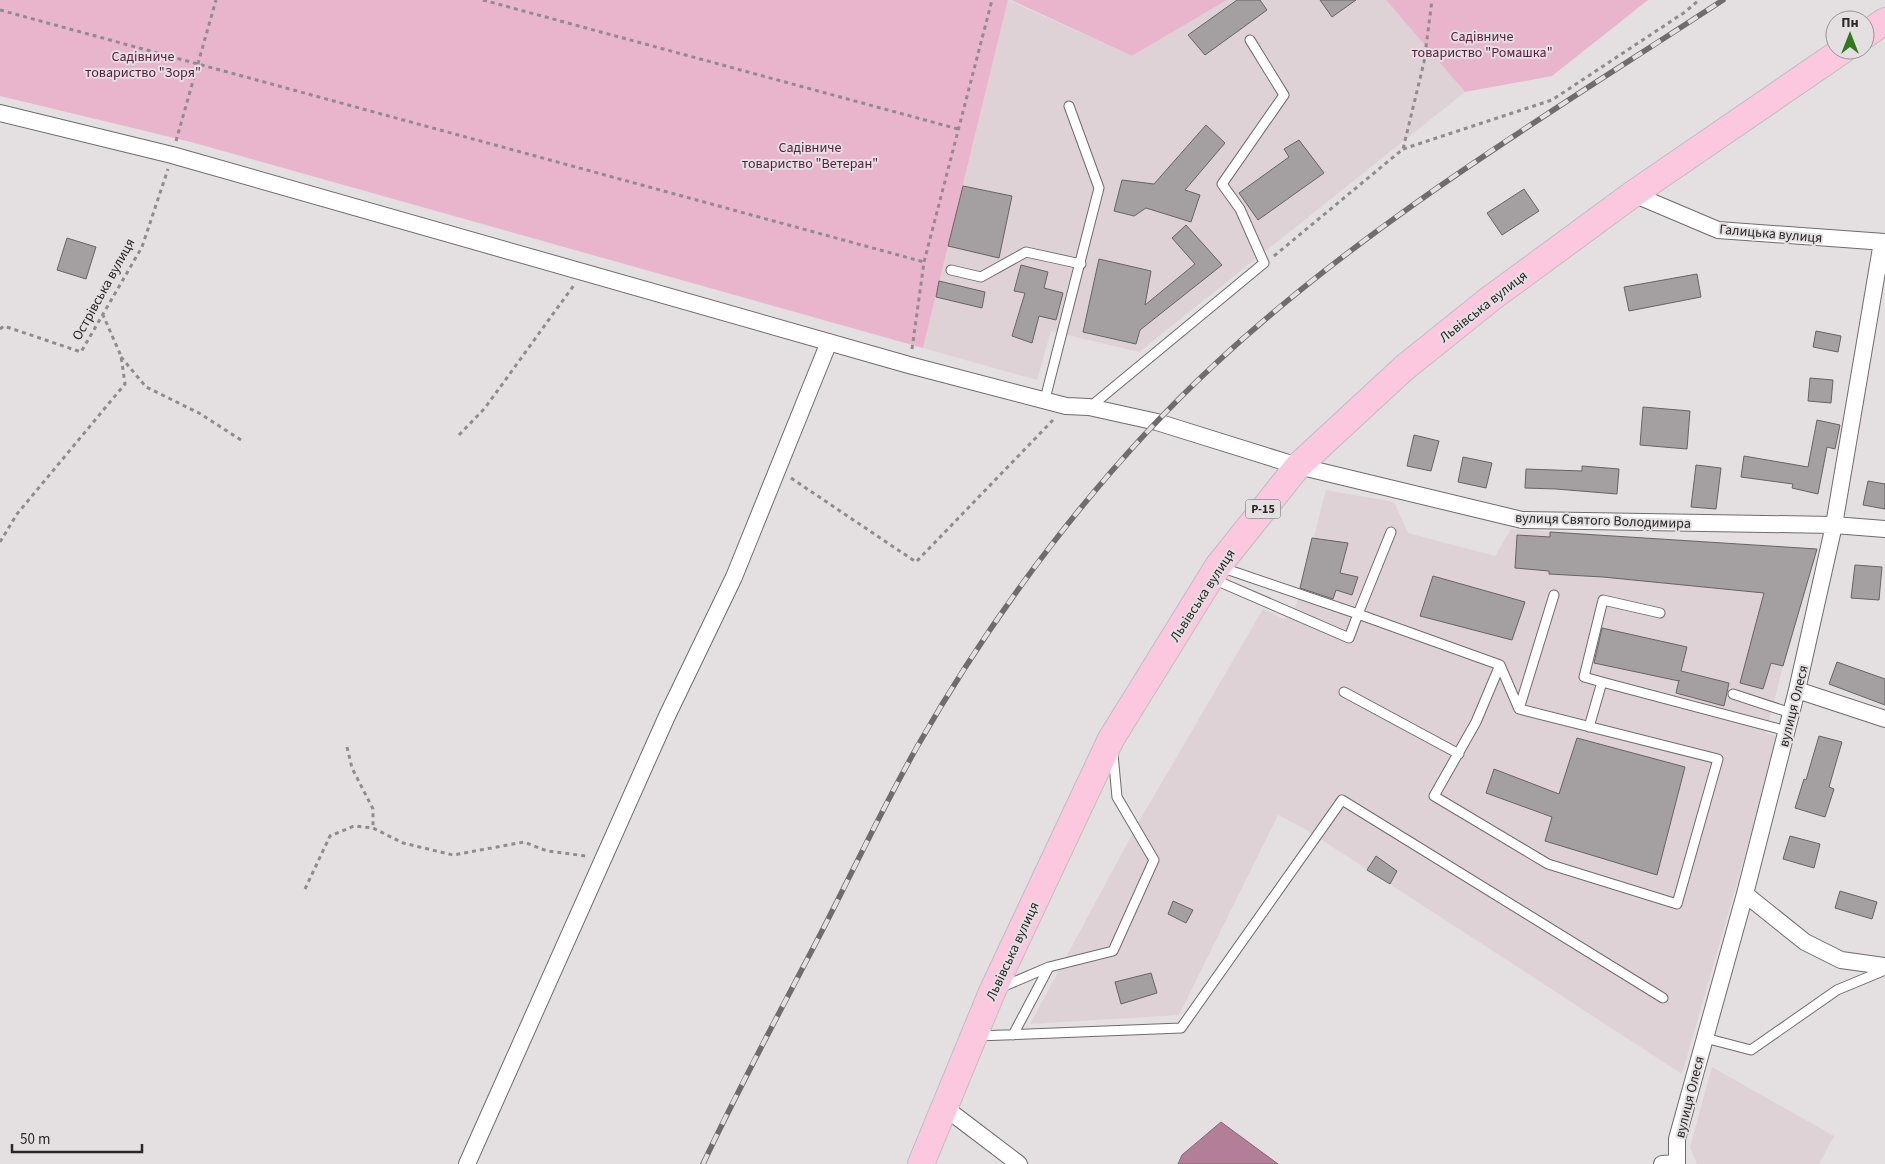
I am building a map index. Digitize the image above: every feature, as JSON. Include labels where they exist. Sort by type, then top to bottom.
[{"type":"main road","name":"Львівська вулиця","points":[[920,1164],[992,992],[1111,739],[1214,572],[1298,466],[1404,368],[1476,310],[1633,194],[1828,60]]},
{"type":"street","name":"вулиця Святого Володимира","points":[[0,113],[172,155],[910,365],[1066,406],[1089,408],[1157,422],[1298,466],[1522,520],[1834,525],[1885,529]]},
{"type":"street","name":"Галицька вулиця","points":[[1633,194],[1718,230],[1883,242]]},
{"type":"street","name":"вулиця Олеся","points":[[1673,1164],[1677,1139],[1745,894],[1797,690],[1834,525],[1883,242]]},
{"type":"street","points":[[468,1164],[667,716],[734,577],[829,342]]},
{"type":"street","points":[[1797,690],[1885,719]]},
{"type":"street","points":[[1745,894],[1805,942],[1841,960],[1885,968]]},
{"type":"street","points":[[944,1107],[1019,1164]]},
{"type":"lane","points":[[1089,408],[1264,263],[1240,209],[1222,184],[1284,95],[1250,40]]},
{"type":"lane","points":[[1045,400],[1099,188],[1070,106]]},
{"type":"lane","points":[[951,270],[981,276],[1026,252],[1081,264]]},
{"type":"lane","points":[[1214,572],[1349,638],[1391,532]]},
{"type":"lane","points":[[1214,572],[1358,614],[1500,665],[1519,709]]},
{"type":"lane","points":[[1519,709],[1554,595]]},
{"type":"lane","points":[[1660,613],[1603,600],[1584,677],[1787,731]]},
{"type":"lane","points":[[1500,665],[1476,722],[1434,796],[1548,864],[1677,904],[1718,759],[1519,709]]},
{"type":"lane","points":[[1589,727],[1602,682]]},
{"type":"lane","points":[[1344,692],[1459,754]]},
{"type":"lane","points":[[1733,694],[1791,713]]},
{"type":"lane","points":[[992,992],[1049,967],[1114,951],[1154,860],[1117,797],[1111,739]]},
{"type":"lane","points":[[973,1036],[1181,1028],[1342,800],[1663,998]]},
{"type":"lane","points":[[1013,1035],[1049,967]]},
{"type":"lane","points":[[1705,1038],[1751,1050],[1837,990],[1885,968]]},
{"type":"path","name":"Острівська вулиця","points":[[0,329],[4,326],[81,352],[142,248],[172,155],[216,0]]},
{"type":"path","points":[[483,0],[958,129]]},
{"type":"path","points":[[910,365],[924,262],[992,0]]},
{"type":"path","points":[[1403,149],[1424,62],[1432,0]]},
{"type":"path","points":[[1264,263],[1403,149],[1552,100],[1685,12],[1699,0]]},
{"type":"path","points":[[0,10],[924,262]]},
{"type":"path","points":[[458,435],[485,408],[583,272]]},
{"type":"path","points":[[102,314],[121,356],[146,387],[199,413],[240,440]]},
{"type":"path","points":[[0,542],[17,514],[125,384],[121,356]]},
{"type":"path","points":[[778,469],[916,562],[1066,406]]},
{"type":"path","points":[[347,747],[352,768],[373,809],[373,828]]},
{"type":"path","points":[[305,889],[330,836],[354,826],[373,828],[404,843],[453,856],[524,842],[547,851],[604,859]]},
{"type":"shaded area","points":[[1008,0],[1132,56],[1227,0],[1386,0],[1465,92],[1139,352],[1051,331],[1037,380],[923,348]]},
{"type":"shaded area","points":[[1326,490],[1394,502],[1408,533],[1495,556],[1511,529],[1817,549],[1783,666],[1766,733],[1779,737],[1682,1074],[1305,829],[1278,815],[1179,1015],[1030,1024],[1141,818],[1263,609],[1284,619],[1296,606]]},
{"type":"shaded area","points":[[1712,1067],[1834,1136],[1819,1164],[1697,1164],[1690,1147]]},
{"type":"shaded area","points":[[1221,1122],[1278,1164],[1178,1164],[1182,1155]]},
{"type":"green space","name":"Садівниче товариство \"Ветеран\"","points":[[0,0],[1008,0],[923,348],[191,142],[0,96]]},
{"type":"green space","points":[[1011,0],[1227,0],[1132,56]]},
{"type":"green space","name":"Садівниче товариство \"Ромашка\"","points":[[1386,0],[1648,0],[1552,76],[1465,92]]},
{"type":"building","points":[[1237,0],[1260,0],[1267,10],[1205,55],[1188,35]]},
{"type":"building","points":[[1320,0],[1356,0],[1332,17]]},
{"type":"building","points":[[1206,125],[1225,143],[1185,190],[1200,195],[1191,222],[1146,208],[1134,216],[1114,211],[1122,180],[1154,184]]},
{"type":"building","points":[[1299,140],[1324,173],[1258,220],[1239,193],[1289,157],[1284,149]]},
{"type":"building","points":[[963,186],[1012,196],[999,258],[948,246]]},
{"type":"building","points":[[1524,189],[1539,211],[1502,235],[1487,213]]},
{"type":"building","points":[[1186,225],[1222,265],[1140,330],[1136,344],[1083,332],[1099,259],[1151,271],[1145,305],[1195,264],[1172,238]]},
{"type":"building","points":[[67,238],[96,247],[86,279],[57,270]]},
{"type":"building","points":[[1021,265],[1048,272],[1044,288],[1063,293],[1056,320],[1039,316],[1032,343],[1012,336],[1025,293],[1014,291]]},
{"type":"building","points":[[1697,274],[1701,297],[1629,311],[1624,287]]},
{"type":"building","points":[[939,281],[985,292],[982,308],[936,297]]},
{"type":"building","points":[[1816,331],[1841,336],[1838,352],[1813,347]]},
{"type":"building","points":[[1810,378],[1833,380],[1831,403],[1808,401]]},
{"type":"building","points":[[1643,407],[1690,411],[1687,449],[1640,445]]},
{"type":"building","points":[[1817,420],[1840,425],[1835,449],[1827,447],[1818,494],[1792,488],[1793,484],[1741,477],[1744,456],[1808,467]]},
{"type":"building","points":[[1414,435],[1439,441],[1431,471],[1407,466]]},
{"type":"building","points":[[1463,457],[1492,463],[1486,488],[1458,482]]},
{"type":"building","points":[[1696,465],[1721,468],[1716,509],[1691,507]]},
{"type":"building","points":[[1582,466],[1619,469],[1617,494],[1525,488],[1526,469],[1582,471]]},
{"type":"building","points":[[1868,481],[1885,484],[1885,509],[1863,505]]},
{"type":"building","points":[[1550,532],[1817,549],[1783,666],[1771,663],[1763,689],[1740,683],[1764,593],[1603,577],[1549,574],[1549,571],[1515,568],[1517,535],[1550,537]]},
{"type":"building","points":[[1312,538],[1348,543],[1340,573],[1358,577],[1352,595],[1336,590],[1333,599],[1300,588]]},
{"type":"building","points":[[1855,565],[1882,567],[1879,600],[1851,598]]},
{"type":"building","points":[[1433,576],[1525,602],[1512,640],[1420,616]]},
{"type":"building","points":[[1602,628],[1687,647],[1681,671],[1729,683],[1724,706],[1676,693],[1679,681],[1594,663]]},
{"type":"building","points":[[1837,662],[1885,679],[1885,705],[1829,684]]},
{"type":"building","points":[[1819,736],[1842,742],[1829,787],[1834,789],[1825,817],[1795,808],[1804,779],[1806,780]]},
{"type":"building","points":[[1577,738],[1685,767],[1657,875],[1545,841],[1552,817],[1486,793],[1494,769],[1559,794]]},
{"type":"building","points":[[1790,836],[1820,844],[1814,868],[1783,859]]},
{"type":"building","points":[[1376,856],[1397,871],[1390,884],[1367,870]]},
{"type":"building","points":[[1840,891],[1877,902],[1872,919],[1835,908]]},
{"type":"building","points":[[1173,901],[1193,910],[1186,923],[1168,914]]},
{"type":"building","points":[[1151,973],[1157,993],[1121,1004],[1115,982]]},
{"type":"railway","points":[[703,1164],[746,1076],[892,792],[947,696],[1015,594],[1051,545],[1130,451],[1214,365],[1272,313],[1333,264],[1460,172],[1723,0]]},
{"type":"park label","name":"Садівниче товариство \"Зоря\"","points":[[143,64]]}]
